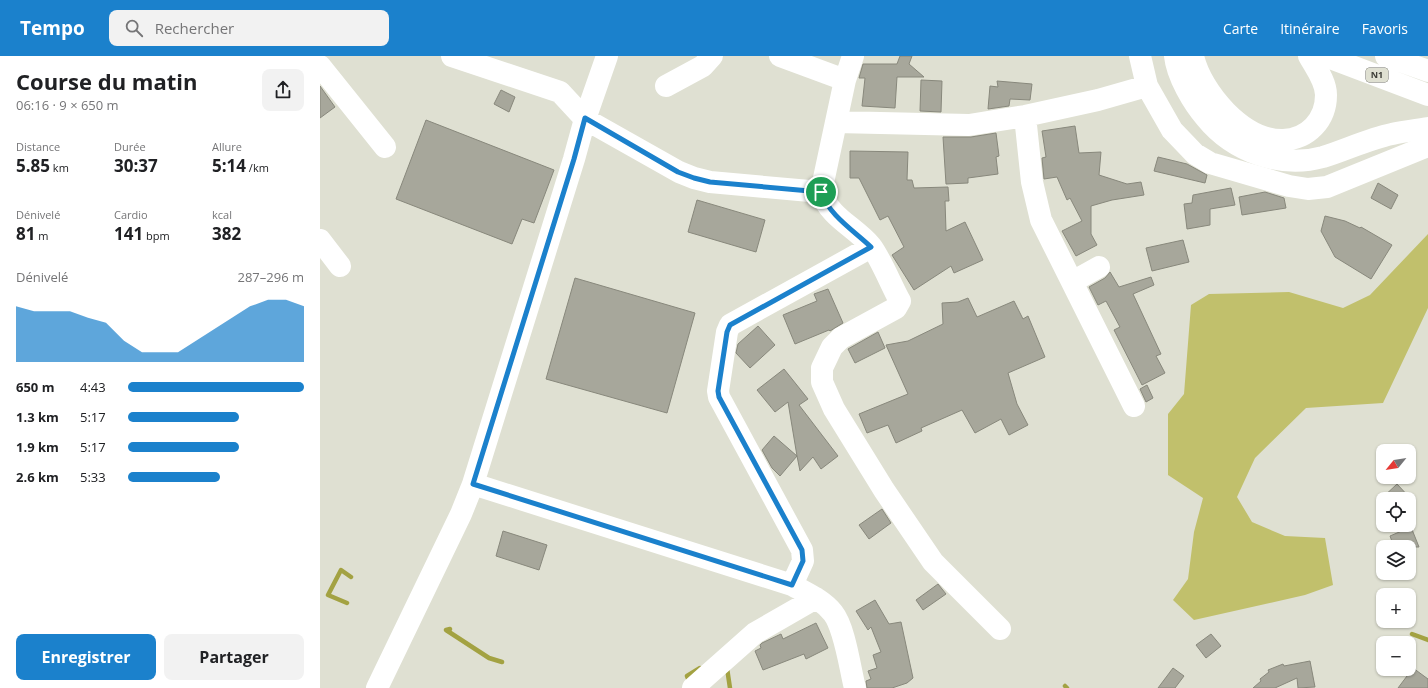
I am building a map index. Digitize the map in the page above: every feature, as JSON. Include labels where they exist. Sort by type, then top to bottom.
[{"type":"main road","points":[[452,56],[560,92],[585,118],[678,172],[694,178],[710,182],[821,192]]},
{"type":"main road","points":[[378,688],[461,514],[473,484],[574,159],[585,118],[607,56]]},
{"type":"main road","points":[[666,86],[703,66],[712,56]]},
{"type":"main road","points":[[780,56],[845,80]]},
{"type":"main road","points":[[853,56],[845,80],[821,192],[825,203],[832,212],[871,247],[900,301],[899,305],[841,338],[832,347],[822,368],[822,382],[834,409],[884,490],[932,562],[1000,629]]},
{"type":"main road","points":[[1140,56],[1147,86],[1172,130],[1195,154],[1210,163],[1289,186],[1308,189],[1327,186],[1428,146]]},
{"type":"main road","points":[[1175,56],[1183,81],[1195,104],[1215,130],[1240,147],[1272,159],[1301,160],[1322,157],[1392,134],[1428,128]]},
{"type":"main road","points":[[1193,56],[1209,92],[1231,118],[1257,134],[1282,140],[1299,137],[1309,131],[1318,123],[1324,109],[1326,93],[1318,72],[1309,56]]},
{"type":"main road","name":"N1","points":[[1325,56],[1428,94]]},
{"type":"main road","name":"N1","points":[[1386,56],[1428,71]]},
{"type":"main road","points":[[320,66],[385,147]]},
{"type":"main road","points":[[836,122],[969,125],[1025,116],[1098,100],[1147,86]]},
{"type":"main road","points":[[1025,116],[1032,182],[1041,220],[1134,406]]},
{"type":"main road","points":[[320,240],[340,266]]},
{"type":"main road","points":[[792,585],[803,561],[802,550],[719,397],[718,391],[727,332],[730,325],[871,247]]},
{"type":"main road","points":[[1072,282],[1099,267]]},
{"type":"main road","points":[[473,484],[792,585],[816,598],[834,614],[840,625],[855,688]]},
{"type":"main road","points":[[693,688],[755,633],[816,598]]},
{"type":"shaded area","points":[[1428,234],[1428,308],[1383,403],[1306,408],[1255,458],[1237,497],[1252,522],[1285,536],[1325,538],[1333,585],[1305,595],[1194,620],[1173,600],[1188,579],[1194,532],[1203,498],[1168,475],[1168,414],[1184,394],[1191,305],[1209,294],[1289,292],[1343,308],[1370,295]]},
{"type":"building","points":[[900,56],[912,56],[909,64],[924,77],[897,77],[895,108],[862,106],[865,78],[859,78],[863,64],[897,64]]},
{"type":"building","points":[[921,80],[942,81],[941,112],[920,111]]},
{"type":"building","points":[[997,81],[1032,84],[1030,100],[1010,99],[1009,106],[988,109],[990,86],[998,87]]},
{"type":"building","points":[[320,86],[335,107],[320,118]]},
{"type":"building","points":[[501,90],[515,97],[509,112],[494,104]]},
{"type":"building","points":[[426,120],[554,170],[534,223],[522,219],[512,244],[396,199]]},
{"type":"building","points":[[1075,126],[1079,153],[1101,152],[1099,175],[1127,184],[1141,182],[1144,195],[1112,200],[1091,206],[1091,234],[1097,245],[1076,256],[1062,231],[1082,221],[1070,198],[1067,200],[1057,177],[1044,179],[1042,158],[1046,157],[1042,131]]},
{"type":"building","points":[[996,133],[999,156],[996,157],[998,174],[968,178],[968,183],[946,184],[943,137],[971,137]]},
{"type":"building","points":[[850,151],[908,152],[907,180],[912,180],[914,188],[948,187],[949,201],[945,201],[946,231],[965,222],[983,260],[954,273],[951,266],[914,290],[892,255],[904,247],[888,216],[880,220],[859,178],[850,178]]},
{"type":"building","points":[[1158,157],[1187,164],[1207,175],[1205,183],[1154,171]]},
{"type":"building","points":[[1378,183],[1398,195],[1391,209],[1371,198]]},
{"type":"building","points":[[1231,188],[1235,205],[1210,209],[1210,225],[1187,229],[1184,204],[1192,203],[1193,195]]},
{"type":"building","points":[[1265,192],[1284,198],[1286,208],[1242,215],[1239,197]]},
{"type":"building","points":[[697,200],[765,220],[756,252],[688,232]]},
{"type":"building","points":[[1325,216],[1345,221],[1360,228],[1361,227],[1392,245],[1371,279],[1335,257],[1321,231]]},
{"type":"building","points":[[1183,240],[1189,262],[1152,271],[1146,248]]},
{"type":"building","points":[[1110,272],[1119,287],[1151,277],[1154,285],[1133,294],[1161,354],[1156,356],[1165,373],[1142,385],[1114,330],[1120,327],[1106,301],[1098,305],[1089,287],[1105,278]]},
{"type":"building","points":[[575,278],[695,313],[667,413],[546,379]]},
{"type":"building","points":[[828,289],[843,323],[830,331],[829,330],[795,344],[783,315],[817,301],[814,294]]},
{"type":"building","points":[[968,298],[977,317],[1014,301],[1023,319],[1028,316],[1045,357],[1008,373],[1017,404],[1028,425],[1009,435],[1001,419],[975,433],[962,410],[921,428],[922,431],[896,443],[888,425],[867,433],[859,414],[908,394],[886,345],[908,341],[943,324],[942,303],[958,302]]},
{"type":"building","points":[[758,326],[775,345],[750,368],[736,353],[738,344]]},
{"type":"building","points":[[878,332],[885,348],[855,363],[848,349]]},
{"type":"building","points":[[784,369],[808,399],[799,405],[838,456],[821,469],[813,457],[800,471],[788,402],[775,412],[757,390]]},
{"type":"building","points":[[1147,385],[1153,398],[1146,402],[1140,389]]},
{"type":"building","points":[[774,436],[797,456],[780,476],[772,468],[762,450]]},
{"type":"building","points":[[1397,484],[1404,492],[1388,492]]},
{"type":"building","points":[[882,509],[891,523],[869,539],[859,525]]},
{"type":"building","points":[[503,531],[547,545],[539,570],[496,556]]},
{"type":"building","points":[[1399,532],[1413,532],[1419,547],[1416,547],[1416,540],[1391,540],[1390,536]]},
{"type":"building","points":[[938,584],[946,594],[923,610],[916,600]]},
{"type":"building","points":[[875,600],[889,624],[901,622],[913,678],[907,683],[892,688],[867,688],[866,681],[871,679],[868,671],[877,668],[873,655],[881,652],[871,627],[868,630],[856,611]]},
{"type":"building","points":[[816,623],[828,648],[806,659],[804,654],[763,670],[755,651],[761,648],[760,645],[762,643],[781,634],[783,639]]},
{"type":"building","points":[[1211,634],[1221,646],[1206,658],[1196,645]]},
{"type":"building","points":[[1310,661],[1315,687],[1298,688],[1297,678],[1275,688],[1253,688],[1261,681],[1260,679],[1269,672],[1268,670],[1283,664],[1284,666]]},
{"type":"building","points":[[1173,668],[1184,676],[1175,688],[1158,688]]},
{"type":"building","points":[[1416,670],[1428,679],[1428,688],[1398,688],[1407,676],[1416,676]]},
{"type":"waterway","points":[[347,603],[328,595],[341,570],[351,577]]},
{"type":"waterway","points":[[450,629],[446,630],[489,658],[502,662]]},
{"type":"waterway","points":[[1412,634],[1428,640]]},
{"type":"waterway","points":[[690,683],[687,676],[700,668]]},
{"type":"waterway","points":[[727,668],[730,688]]},
{"type":"route","points":[[585,118],[678,172],[694,178],[710,182],[821,192],[825,203],[832,212],[871,247],[730,325],[727,332],[718,391],[719,397],[804,555],[803,561],[792,585],[473,484],[574,159],[585,118]]}]
